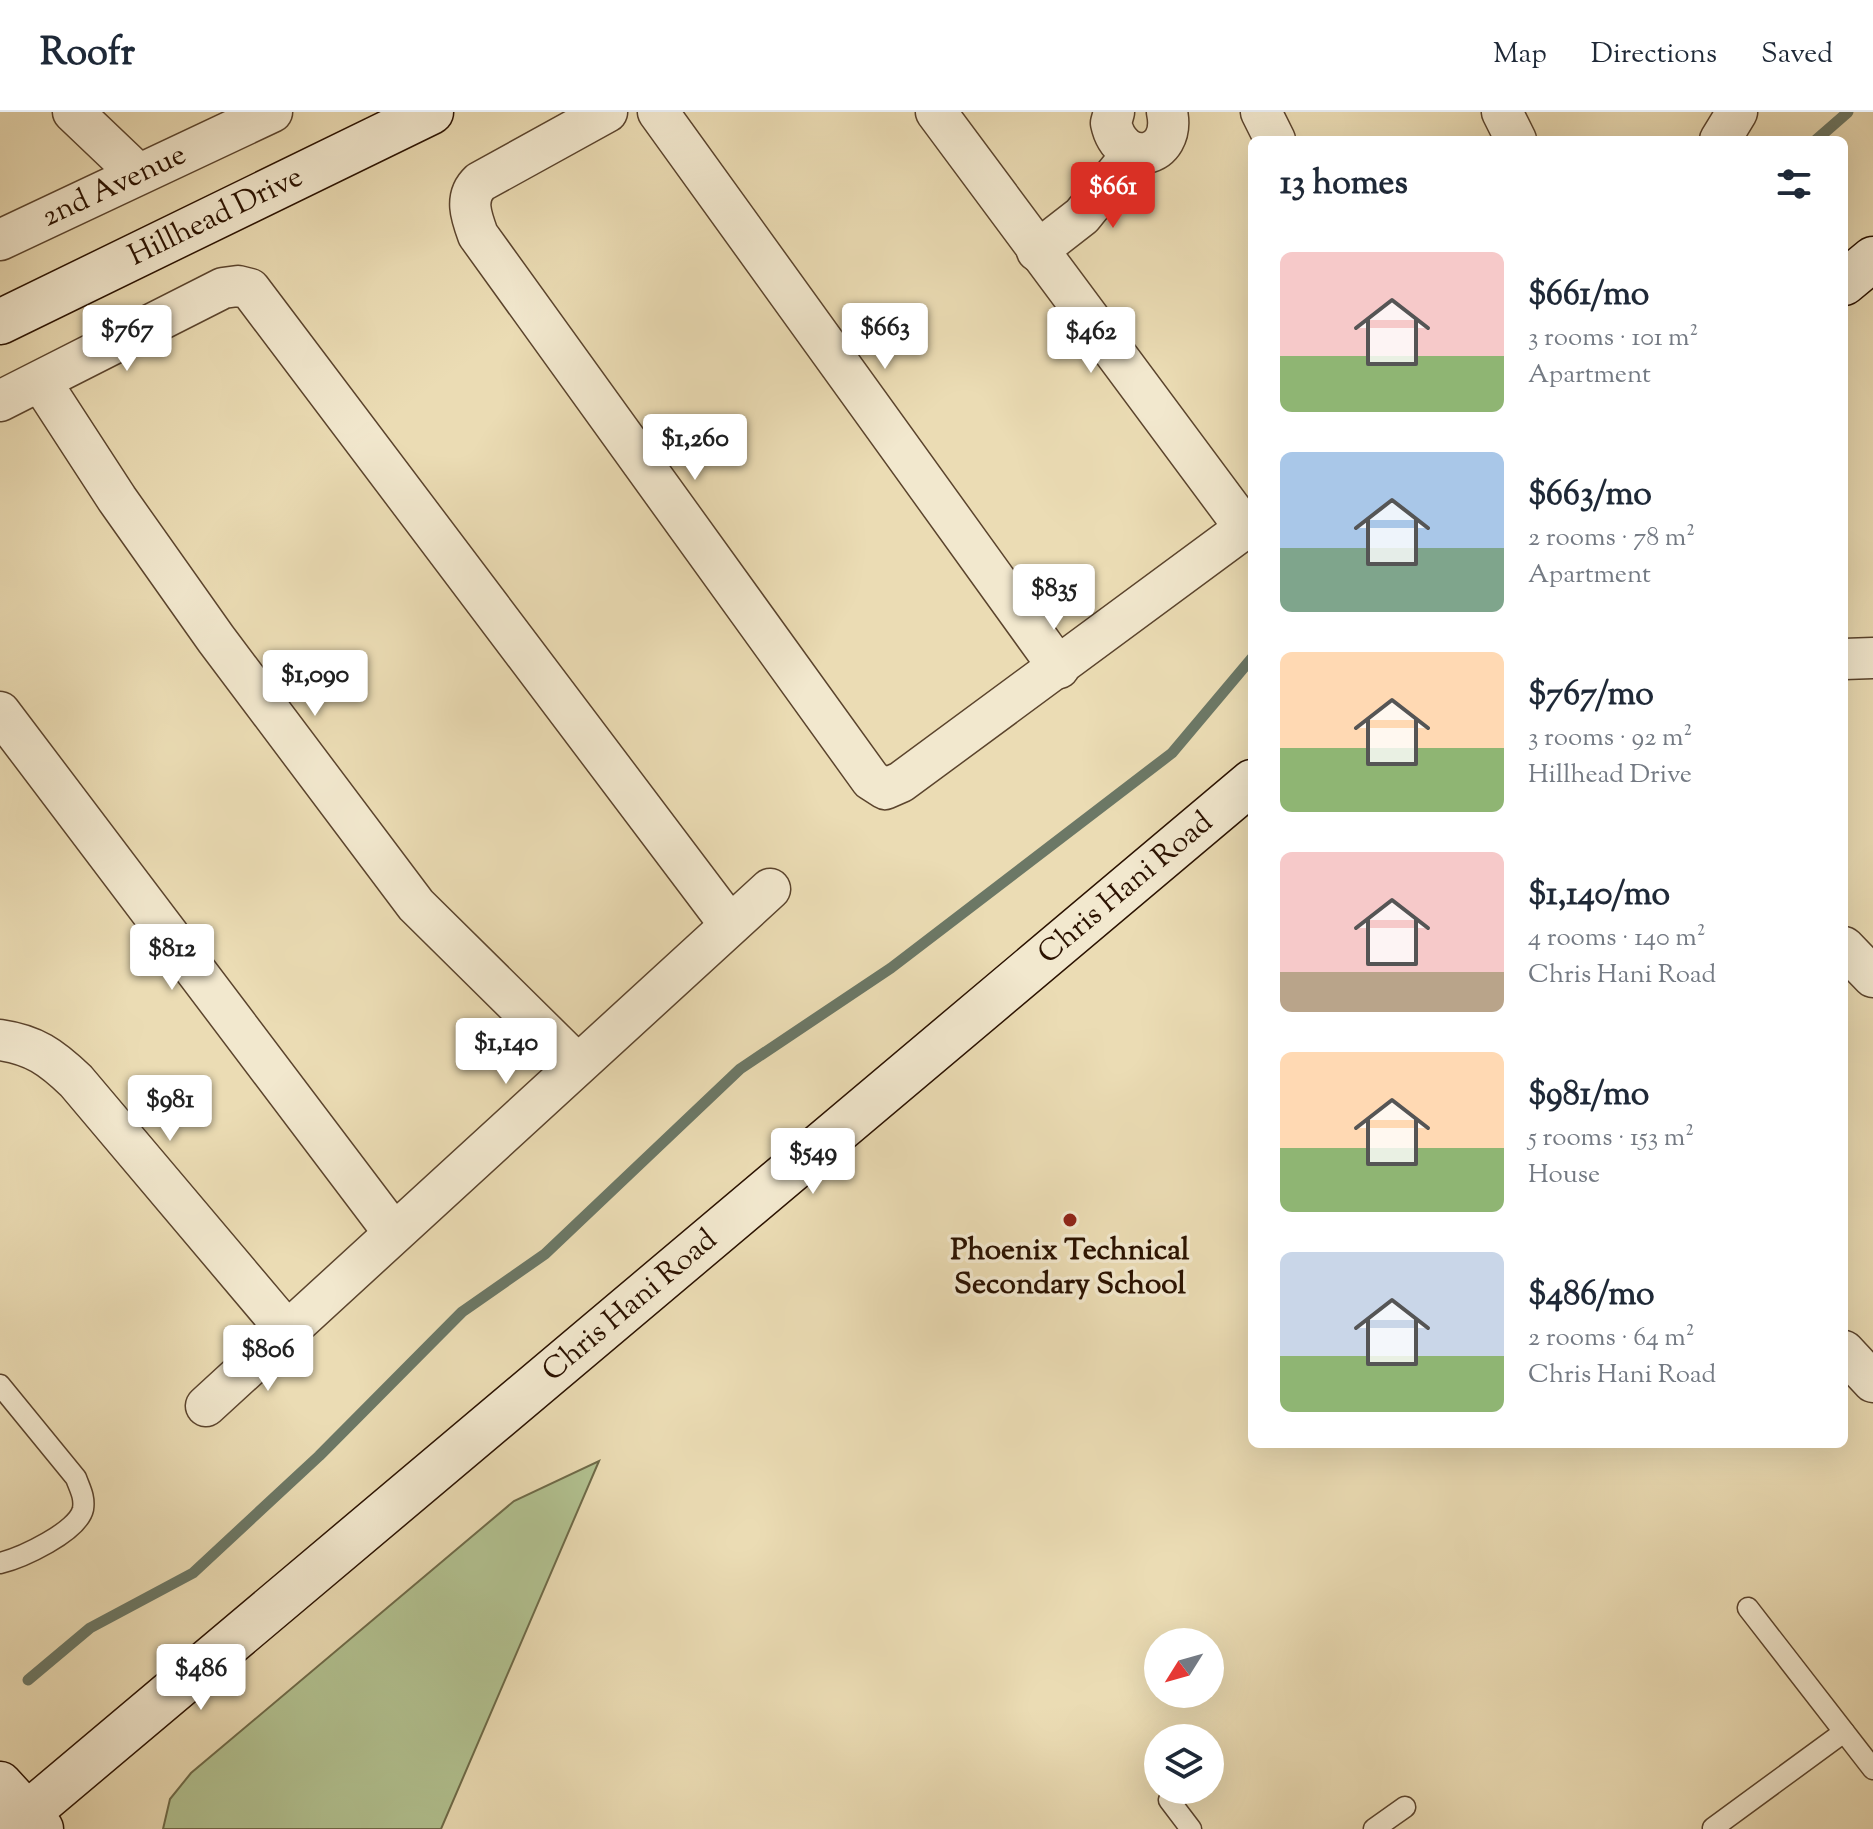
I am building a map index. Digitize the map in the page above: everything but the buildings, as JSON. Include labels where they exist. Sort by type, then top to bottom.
[{"type":"main road","name":"Hillhead Drive","points":[[0,322],[431,112]]},
{"type":"main road","points":[[1848,280],[1873,259]]},
{"type":"main road","name":"Chris Hani Road","points":[[19,1814],[1248,785]]},
{"type":"street","points":[[73,112],[137,173]]},
{"type":"street","name":"2nd Avenue","points":[[0,240],[272,112]]},
{"type":"street","points":[[607,112],[490,175],[472,189],[470,207],[478,235],[871,780],[885,789],[901,782],[1248,526]]},
{"type":"street","points":[[658,112],[1059,668]]},
{"type":"street","points":[[936,112],[1037,251],[1248,524]]},
{"type":"street","points":[[1114,112],[1111,123],[1114,136],[1133,153],[1146,153],[1158,148],[1166,138],[1168,112]]},
{"type":"street","points":[[1261,112],[1273,136]]},
{"type":"street","points":[[1502,112],[1514,136]]},
{"type":"street","points":[[1722,136],[1737,112]]},
{"type":"street","points":[[1037,251],[1082,216],[1133,153]]},
{"type":"street","points":[[0,401],[223,288],[238,286],[250,289],[730,925]]},
{"type":"street","points":[[41,382],[117,499],[216,639],[416,905],[577,1064]]},
{"type":"street","points":[[1848,659],[1873,658]]},
{"type":"street","points":[[0,712],[394,1233]]},
{"type":"street","points":[[206,1406],[770,889]]},
{"type":"street","points":[[1848,951],[1873,977]]},
{"type":"street","points":[[0,1040],[29,1044],[53,1058],[76,1081],[288,1332]]},
{"type":"street","points":[[1848,1355],[1873,1382]]},
{"type":"lane","points":[[0,1385],[76,1478],[83,1496],[81,1515],[74,1522],[45,1544],[0,1563]]},
{"type":"lane","points":[[1748,1608],[1873,1769]]},
{"type":"lane","points":[[1713,1828],[1844,1732]]},
{"type":"lane","points":[[1172,1804],[1191,1829]]},
{"type":"lane","points":[[1374,1829],[1405,1807]]},
{"type":"green space","points":[[599,1461],[441,1829],[163,1829],[170,1799],[191,1773],[514,1501]]},
{"type":"waterway","points":[[1821,136],[1848,112]]},
{"type":"waterway","points":[[28,1680],[90,1628],[193,1573],[319,1456],[462,1312],[545,1254],[740,1069],[891,968],[1172,753],[1248,663]]},
{"type":"place","name":"Phoenix Technical Secondary School","points":[[1070,1220]]}]
